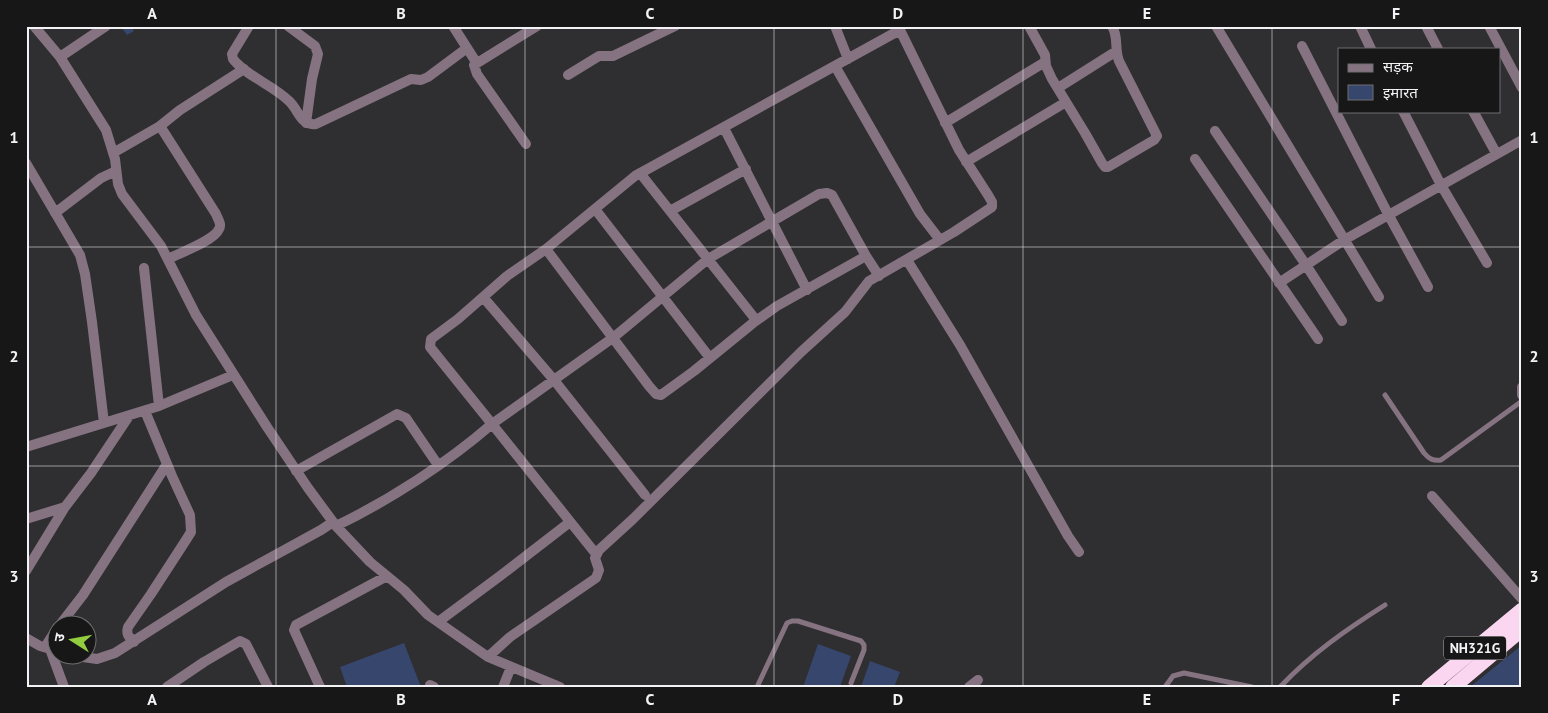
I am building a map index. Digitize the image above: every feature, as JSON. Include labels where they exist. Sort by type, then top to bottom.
[{"type":"highway","name":"NH321G","points":[[1429,687],[1522,610]]},
{"type":"highway","points":[[1453,687],[1522,629]]},
{"type":"street","points":[[34,26],[60,58],[106,130],[122,194],[161,246],[196,315],[233,375],[296,471],[335,524],[370,562],[404,590],[428,615],[488,657],[560,687]]},
{"type":"street","points":[[60,58],[106,26]]},
{"type":"street","points":[[249,26],[232,54],[233,59],[288,100],[306,123],[316,124],[411,79],[424,80],[466,48]]},
{"type":"street","points":[[288,26],[315,46],[318,54],[312,79],[306,123]]},
{"type":"street","points":[[453,26],[476,62]]},
{"type":"street","points":[[526,144],[474,68],[476,62],[537,26]]},
{"type":"street","points":[[568,74],[599,56],[613,56],[675,26]]},
{"type":"street","points":[[835,26],[848,59]]},
{"type":"street","points":[[1029,26],[1045,55],[1045,62],[1052,79],[1105,167],[1112,165],[1154,140],[1157,136],[1115,52],[1117,36],[1112,26]]},
{"type":"street","points":[[1216,26],[1379,297]]},
{"type":"street","points":[[1360,26],[1371,48]]},
{"type":"street","points":[[1426,26],[1437,48]]},
{"type":"street","points":[[1488,26],[1522,88]]},
{"type":"street","points":[[488,657],[510,638],[596,578],[599,570],[596,563],[596,554],[599,550],[633,519],[800,352],[845,312],[869,281],[988,211],[992,206],[992,202],[966,162],[945,123],[902,28],[640,174],[546,249],[507,276],[431,339],[430,347],[596,554]]},
{"type":"street","points":[[1302,46],[1388,214],[1428,287]]},
{"type":"street","points":[[1058,88],[1115,52]]},
{"type":"street","points":[[945,123],[1045,62]]},
{"type":"street","points":[[835,66],[920,214],[940,240]]},
{"type":"street","points":[[113,153],[160,126],[180,110],[244,69]]},
{"type":"street","points":[[966,162],[1066,102]]},
{"type":"street","points":[[1404,112],[1440,185],[1487,263]]},
{"type":"street","points":[[1473,112],[1496,153]]},
{"type":"street","points":[[160,126],[216,214],[220,228],[207,239],[168,259]]},
{"type":"street","points":[[724,128],[807,290]]},
{"type":"street","points":[[1215,131],[1342,321]]},
{"type":"street","points":[[1280,283],[1344,240],[1388,214],[1522,140]]},
{"type":"street","points":[[1195,159],[1318,339]]},
{"type":"street","points":[[26,163],[80,255],[85,274],[92,322],[104,424]]},
{"type":"street","points":[[670,210],[746,169]]},
{"type":"street","points":[[55,213],[101,178],[116,171]]},
{"type":"street","points":[[640,174],[756,320]]},
{"type":"street","points":[[98,659],[134,642],[226,582],[321,530],[366,512],[438,466],[464,449],[492,424],[614,337],[708,259],[819,194],[827,193],[836,200],[879,276]]},
{"type":"street","points":[[595,209],[710,358]]},
{"type":"street","points":[[546,249],[656,394],[660,395],[710,358],[756,320],[777,306],[866,256]]},
{"type":"street","points":[[907,260],[960,345],[1068,536],[1079,552]]},
{"type":"street","points":[[144,268],[159,406]]},
{"type":"street","points":[[483,297],[554,380],[645,495]]},
{"type":"street","points":[[26,447],[159,406],[233,375]]},
{"type":"street","points":[[1522,387],[1522,395]]},
{"type":"street","points":[[134,642],[128,636],[128,627],[191,532],[190,515],[145,410]]},
{"type":"street","points":[[296,471],[397,414],[406,418],[438,466]]},
{"type":"street","points":[[26,571],[65,507],[91,473],[129,416]]},
{"type":"street","points":[[66,616],[82,595],[167,464]]},
{"type":"street","points":[[1432,496],[1522,599]]},
{"type":"street","points":[[26,519],[65,507]]},
{"type":"street","points":[[438,622],[570,522]]},
{"type":"street","points":[[320,687],[294,627],[387,576]]},
{"type":"street","points":[[167,687],[240,641],[246,644],[268,687]]},
{"type":"street","points":[[28,642],[48,648]]},
{"type":"street","points":[[57,666],[64,687]]},
{"type":"street","points":[[503,687],[511,667]]},
{"type":"street","points":[[969,687],[978,680]]},
{"type":"lane","points":[[1385,395],[1424,453],[1428,458],[1435,461],[1441,460],[1522,401]]},
{"type":"lane","points":[[1280,687],[1324,647],[1384,605]]},
{"type":"lane","points":[[757,687],[787,623],[792,621],[798,621],[861,641],[864,645],[864,650],[851,683]]},
{"type":"lane","points":[[1165,687],[1173,676],[1184,673],[1252,687]]},
{"type":"building","points":[[130,26],[134,31],[127,35],[122,28]]},
{"type":"building","points":[[404,643],[421,687],[347,687],[340,667]]},
{"type":"building","points":[[818,644],[851,656],[840,687],[803,687]]},
{"type":"building","points":[[1522,645],[1522,687],[1470,687]]},
{"type":"building","points":[[870,661],[900,672],[894,687],[861,687]]}]
